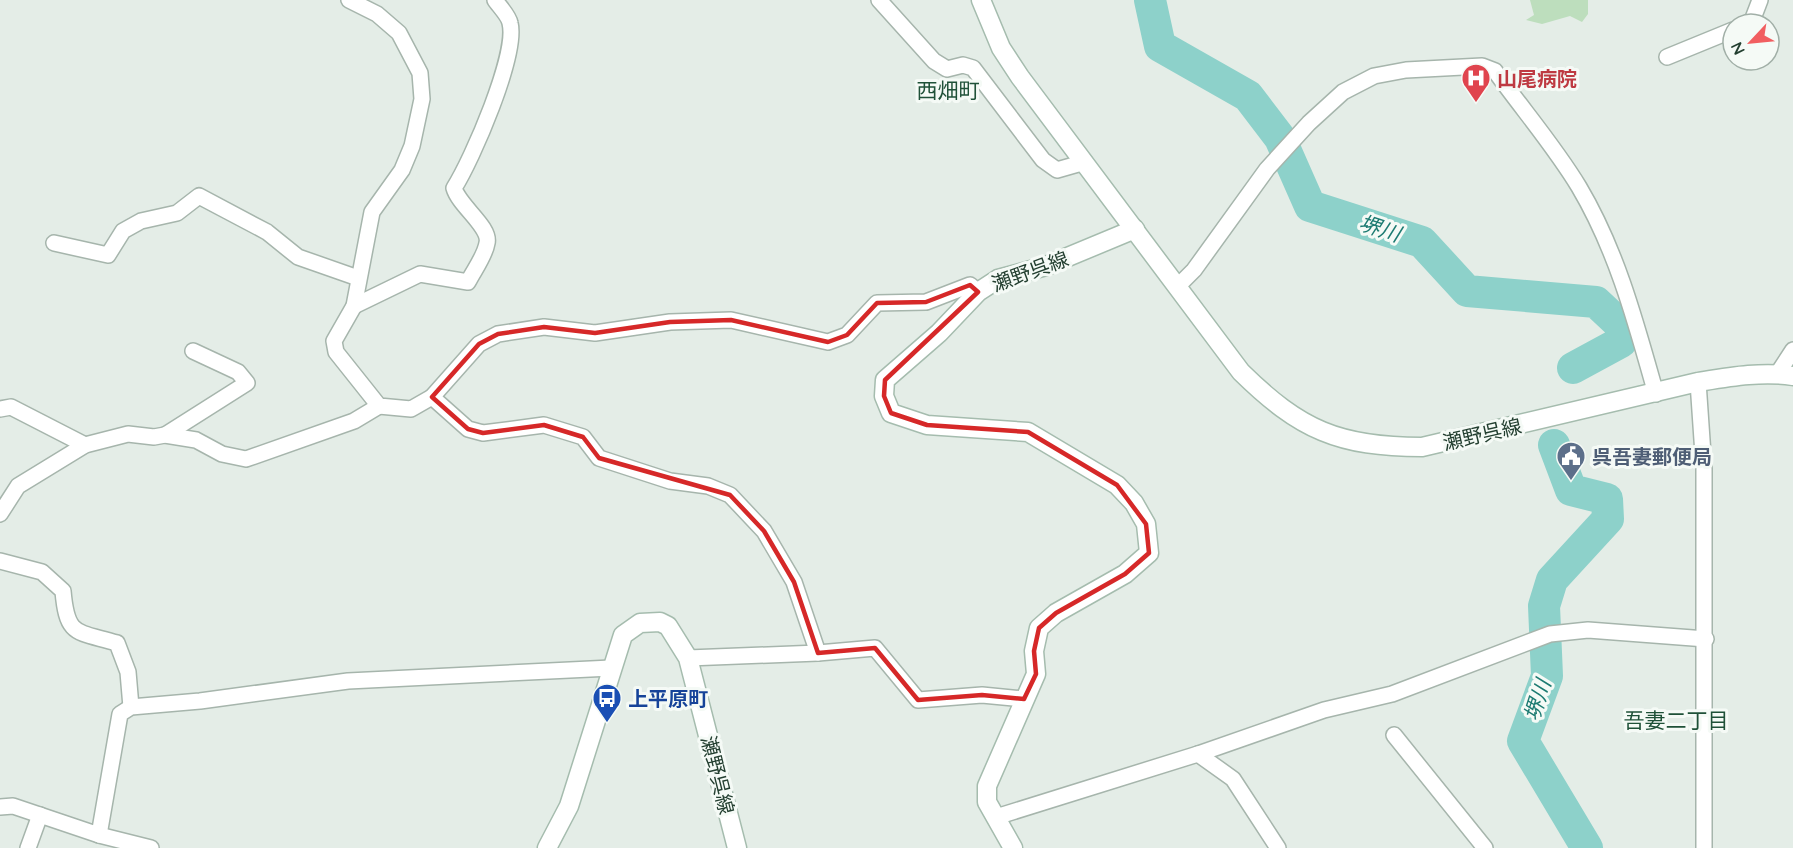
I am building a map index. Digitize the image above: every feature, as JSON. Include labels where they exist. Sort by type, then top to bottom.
[{"type":"main road","points":[[981,0],[1001,48],[1135,229]]},
{"type":"main road","name":"瀬野呉線","points":[[1013,848],[987,802],[987,786],[1036,674],[1034,651],[1039,628],[1056,613],[1125,574],[1149,553],[1146,524],[1134,503],[1117,484],[1028,432],[927,425],[891,413],[884,396],[885,380],[939,333],[978,292],[998,279],[1046,266],[1135,229],[1241,372],[1276,406],[1310,428],[1346,441],[1378,447],[1422,447],[1656,394],[1698,382],[1738,376],[1786,375]]},
{"type":"main road","name":"瀬野呉線","points":[[547,848],[569,806],[610,668],[623,635],[640,623],[660,622],[668,626],[688,658],[737,848]]},
{"type":"street","points":[[349,0],[377,14]]},
{"type":"street","points":[[366,0],[377,14],[399,33],[420,73],[422,99],[411,146],[402,170],[372,212],[354,306],[334,341],[336,352],[379,406]]},
{"type":"street","points":[[354,306],[420,274],[468,282],[488,243],[484,228],[458,200],[454,188],[469,165],[492,105],[507,56],[510,23],[495,0]]},
{"type":"street","points":[[879,0],[934,61],[947,69],[963,65],[974,68],[1043,160],[1057,170],[1085,162]]},
{"type":"street","points":[[1667,57],[1721,35]]},
{"type":"street","points":[[1177,286],[1194,270],[1267,170],[1309,123],[1343,92],[1374,76],[1396,72],[1482,66],[1496,71],[1579,187],[1611,251],[1633,309],[1656,394]]},
{"type":"street","points":[[54,243],[108,255],[123,231],[141,222],[177,213],[199,196],[267,232],[298,257],[358,278]]},
{"type":"street","points":[[0,514],[18,486],[85,445],[128,434],[154,437],[165,435],[196,441],[228,456],[246,459],[354,421],[379,406],[411,409],[432,397],[479,344],[498,334],[544,327],[595,333],[670,322],[731,320],[802,338],[828,342],[847,335],[877,303],[926,302],[970,285],[978,292]]},
{"type":"street","points":[[1786,375],[1793,350]]},
{"type":"street","points":[[165,435],[247,383],[238,372],[193,351]]},
{"type":"street","points":[[1698,382],[1704,469],[1706,639],[1704,848]]},
{"type":"street","points":[[432,397],[468,429],[483,433],[544,425],[583,437],[600,458],[670,481],[708,486],[730,495],[764,531],[794,582],[818,653]]},
{"type":"street","points":[[0,409],[11,407],[85,445]]},
{"type":"street","points":[[0,561],[42,572],[63,591],[66,619],[76,631],[117,643],[128,672],[131,707]]},
{"type":"street","points":[[996,817],[1198,754],[1324,710],[1421,684],[1550,634],[1588,630],[1706,639]]},
{"type":"street","points":[[688,658],[818,653],[874,648],[918,700],[982,694],[1024,699]]},
{"type":"street","points":[[99,835],[120,714],[131,707],[200,701],[348,681],[610,668]]},
{"type":"street","points":[[1394,735],[1485,848]]},
{"type":"street","points":[[1198,754],[1233,779],[1278,848]]},
{"type":"street","points":[[0,807],[13,806],[99,835],[151,848]]},
{"type":"street","points":[[28,848],[40,815]]},
{"type":"highlighted area","points":[[970,285],[978,292],[885,380],[884,396],[891,413],[927,425],[1028,432],[1117,485],[1146,524],[1149,553],[1125,574],[1056,613],[1039,628],[1034,651],[1036,674],[1024,699],[982,695],[918,700],[875,648],[818,653],[794,582],[764,531],[730,495],[599,458],[583,437],[544,425],[483,433],[468,429],[432,397],[479,344],[498,334],[544,327],[595,333],[670,322],[731,320],[828,342],[847,335],[877,303],[926,302]]},
{"type":"green space","points":[[1530,0],[1588,0],[1588,14],[1582,22],[1570,16],[1542,24],[1526,20],[1534,15]]},
{"type":"waterway","name":"堺川","points":[[1150,0],[1160,46],[1248,96],[1280,138],[1310,206],[1422,242],[1467,291],[1596,302],[1627,331],[1621,342],[1573,368]]},
{"type":"waterway","name":"堺川","points":[[1554,445],[1571,490],[1607,499],[1608,519],[1552,580],[1544,606],[1547,676],[1523,741],[1587,848]]},
{"type":"place","name":"山尾病院","points":[[1476,104]]},
{"type":"place","name":"呉吾妻郵便局","points":[[1571,482]]},
{"type":"place","name":"上平原町","points":[[607,724]]},
{"type":"district","name":"西畑町","points":[[948,90]]},
{"type":"district","name":"吾妻二丁目","points":[[1676,720]]}]
